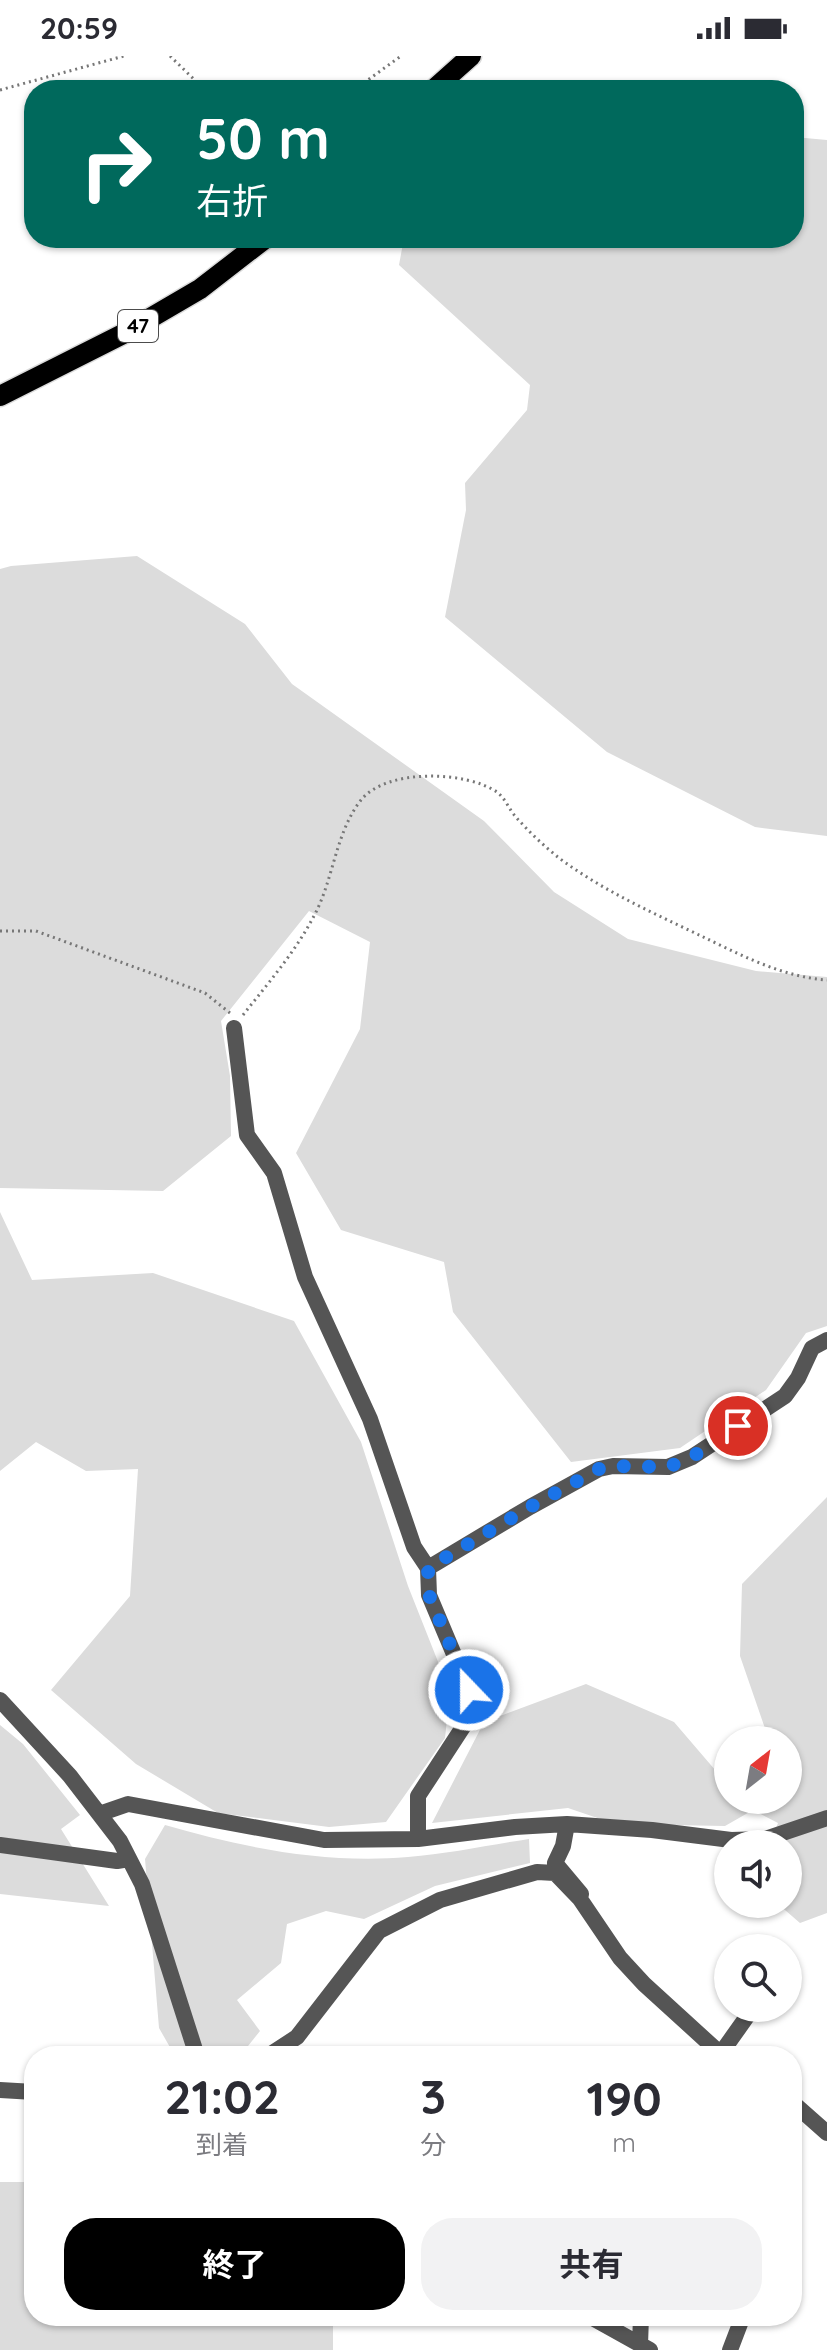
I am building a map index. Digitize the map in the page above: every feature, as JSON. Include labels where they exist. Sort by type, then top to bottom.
[{"type":"main road","points":[[444,80],[471,56]]},
{"type":"main road","name":"47","points":[[0,396],[123,334],[200,289],[253,248]]},
{"type":"street","points":[[234,1028],[247,1135],[274,1173],[305,1277],[370,1419],[414,1547],[428,1568],[429,1595],[469,1690],[465,1724],[418,1796],[418,1839]]},
{"type":"street","points":[[428,1568],[599,1469],[613,1466],[668,1467],[692,1457],[785,1396],[798,1378],[812,1348],[827,1340]]},
{"type":"street","points":[[0,1700],[37,1738],[120,1841],[142,1884],[194,2046]]},
{"type":"street","points":[[99,1814],[128,1804],[324,1840],[418,1839],[567,1824],[731,1840],[765,1839],[827,1818]]},
{"type":"street","points":[[567,1824],[563,1846],[555,1863],[581,1894],[580,1899]]},
{"type":"street","points":[[0,1845],[117,1861],[129,1859]]},
{"type":"street","points":[[283,2046],[297,2037],[379,1931],[440,1900],[537,1872],[555,1873],[580,1899],[620,1958],[711,2046]]},
{"type":"street","points":[[727,2046],[743,2022]]},
{"type":"street","points":[[0,2090],[24,2091]]},
{"type":"street","points":[[802,2111],[827,2133]]},
{"type":"street","points":[[607,2326],[645,2347]]},
{"type":"street","points":[[642,2326],[645,2347]]},
{"type":"street","points":[[730,2350],[739,2326]]},
{"type":"path","points":[[36,80],[124,56]]},
{"type":"path","points":[[170,56],[195,80]]},
{"type":"path","points":[[368,80],[401,56]]},
{"type":"path","points":[[0,90],[24,83]]},
{"type":"path","points":[[234,1028],[303,935],[317,909],[348,822],[362,798],[388,781],[409,777],[448,777],[498,793],[515,816],[558,857],[616,896],[749,959],[788,972],[827,980]]},
{"type":"path","points":[[0,931],[36,931],[205,993],[230,1012],[234,1028]]},
{"type":"shaded area","points":[[804,138],[827,140],[827,836],[755,827],[607,752],[445,617],[466,510],[465,483],[527,410],[530,385],[399,265],[402,248],[804,248]]},
{"type":"shaded area","points":[[137,556],[245,624],[292,684],[484,821],[554,892],[628,939],[756,971],[827,977],[827,1326],[806,1333],[766,1390],[680,1448],[571,1462],[453,1312],[444,1262],[341,1230],[296,1153],[360,1029],[370,942],[309,911],[221,1021],[230,1076],[231,1136],[163,1191],[0,1188],[0,569]]},
{"type":"shaded area","points":[[0,1212],[32,1280],[153,1273],[294,1321],[361,1442],[408,1586],[450,1692],[445,1738],[386,1822],[329,1827],[218,1813],[136,1764],[51,1690],[130,1596],[138,1469],[86,1471],[36,1442],[0,1471]]},
{"type":"shaded area","points":[[827,1497],[827,1913],[800,1923],[794,1918],[802,1918],[802,1830],[775,1830],[778,1823],[761,1814],[802,1814],[802,1726],[764,1726],[740,1656],[742,1584]]},
{"type":"shaded area","points":[[586,1684],[674,1722],[714,1769],[714,1814],[746,1814],[725,1826],[615,1824],[568,1808],[432,1823],[484,1722]]},
{"type":"shaded area","points":[[0,1725],[23,1744],[80,1815],[61,1829],[109,1906],[0,1894]]},
{"type":"shaded area","points":[[165,1825],[255,1847],[346,1858],[423,1856],[529,1839],[530,1863],[435,1886],[364,1919],[326,1911],[287,1924],[281,1963],[237,2000],[260,2031],[248,2046],[169,2046],[159,2028],[145,1859]]},
{"type":"shaded area","points":[[0,2182],[24,2182],[24,2326],[333,2326],[333,2350],[0,2350]]},
{"type":"route","points":[[469,1690],[429,1595],[428,1568],[599,1469],[613,1466],[668,1467],[692,1457],[738,1426]]}]
